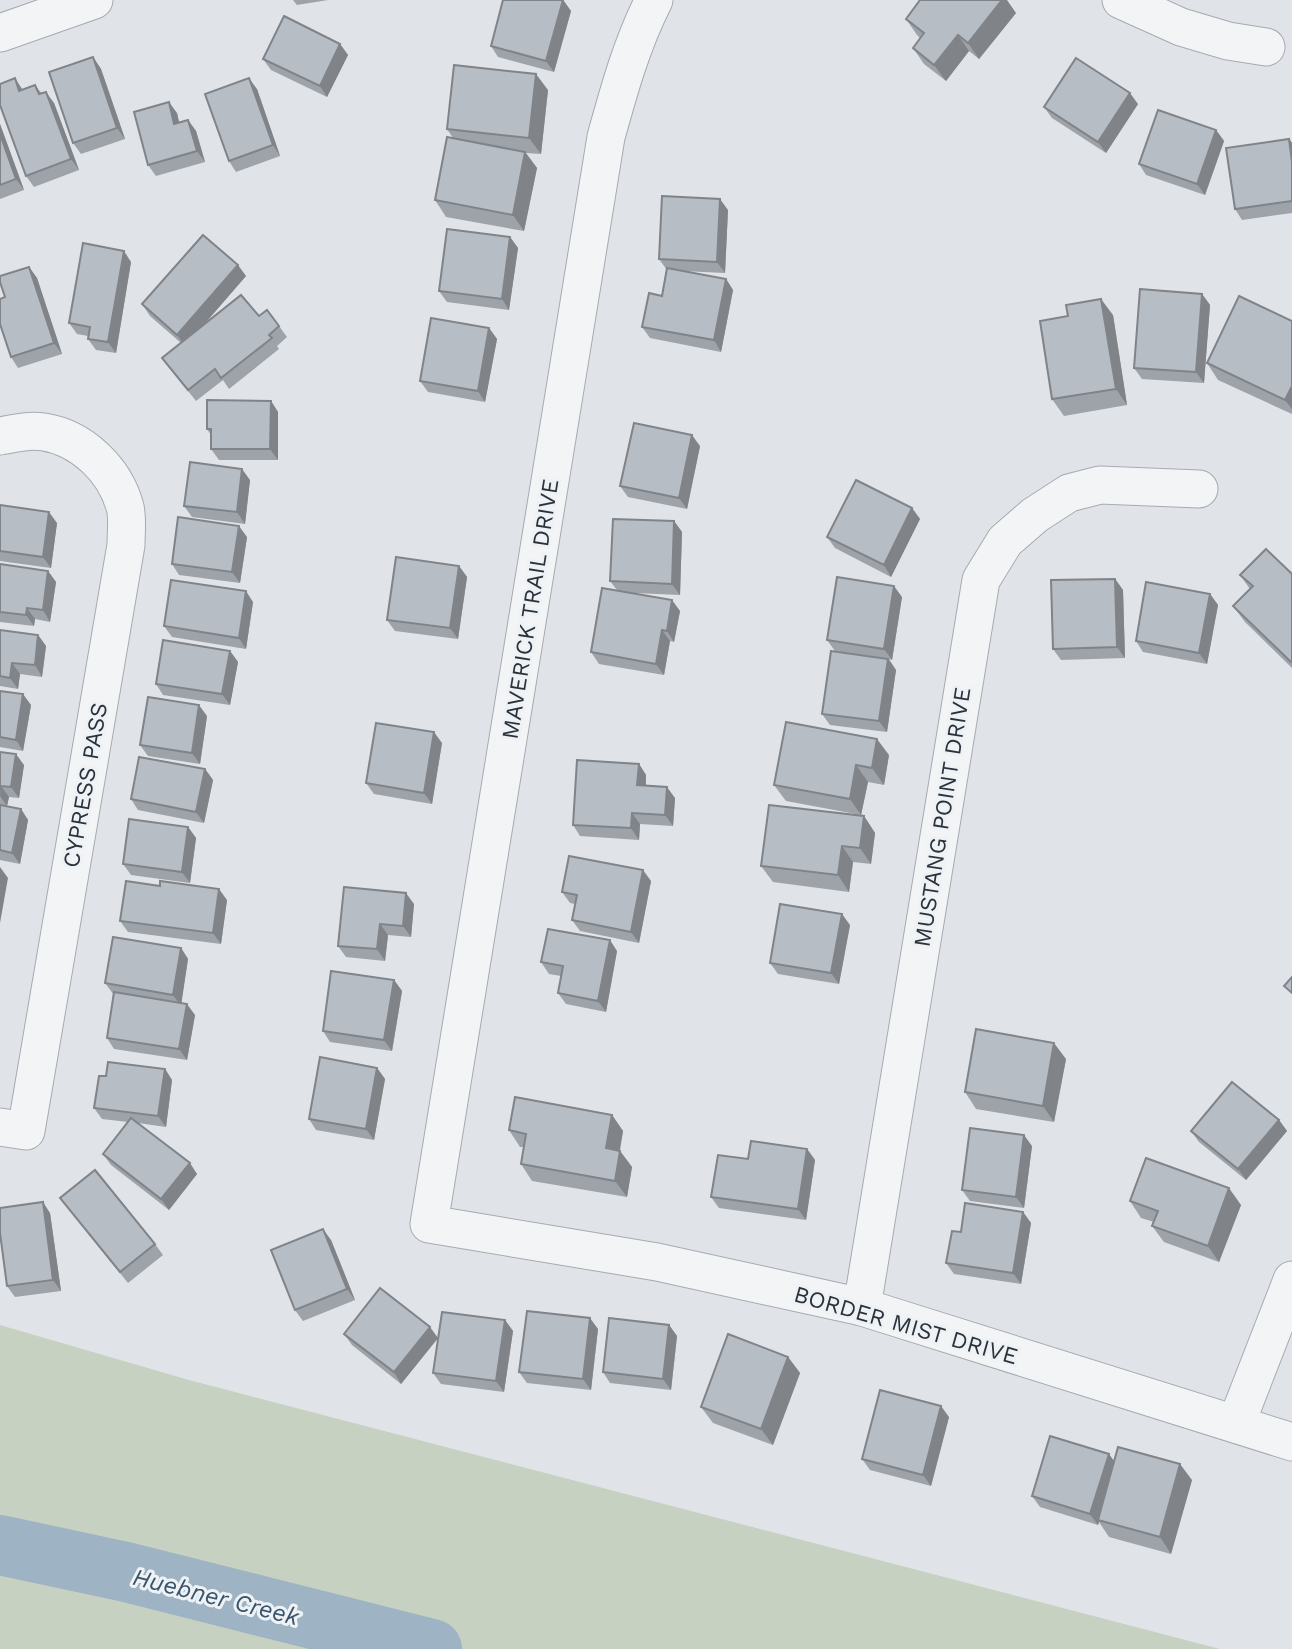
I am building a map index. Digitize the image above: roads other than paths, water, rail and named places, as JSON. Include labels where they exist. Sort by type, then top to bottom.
[{"type":"street","points":[[0,33],[94,0]]},
{"type":"street","name":"MAVERICK TRAIL DRIVE","points":[[429,1224],[606,137],[623,74],[654,0]]},
{"type":"street","points":[[1121,0],[1181,27],[1228,41],[1266,47]]},
{"type":"street","name":"CYPRESS PASS","points":[[0,436],[24,431],[44,432],[62,437],[86,450],[103,465],[121,495],[126,510],[126,545],[13,1129]]},
{"type":"street","name":"MUSTANG POINT DRIVE","points":[[862,1307],[981,580],[1005,541],[1035,514],[1069,493],[1100,485],[1199,489]]},
{"type":"street","name":"BORDER MIST DRIVE","points":[[429,1224],[657,1262],[862,1307],[1292,1442]]},
{"type":"street","points":[[1236,1424],[1292,1280]]},
{"type":"waterway","name":"Huebner Creek","points":[[0,1545],[126,1572],[432,1649]]}]
